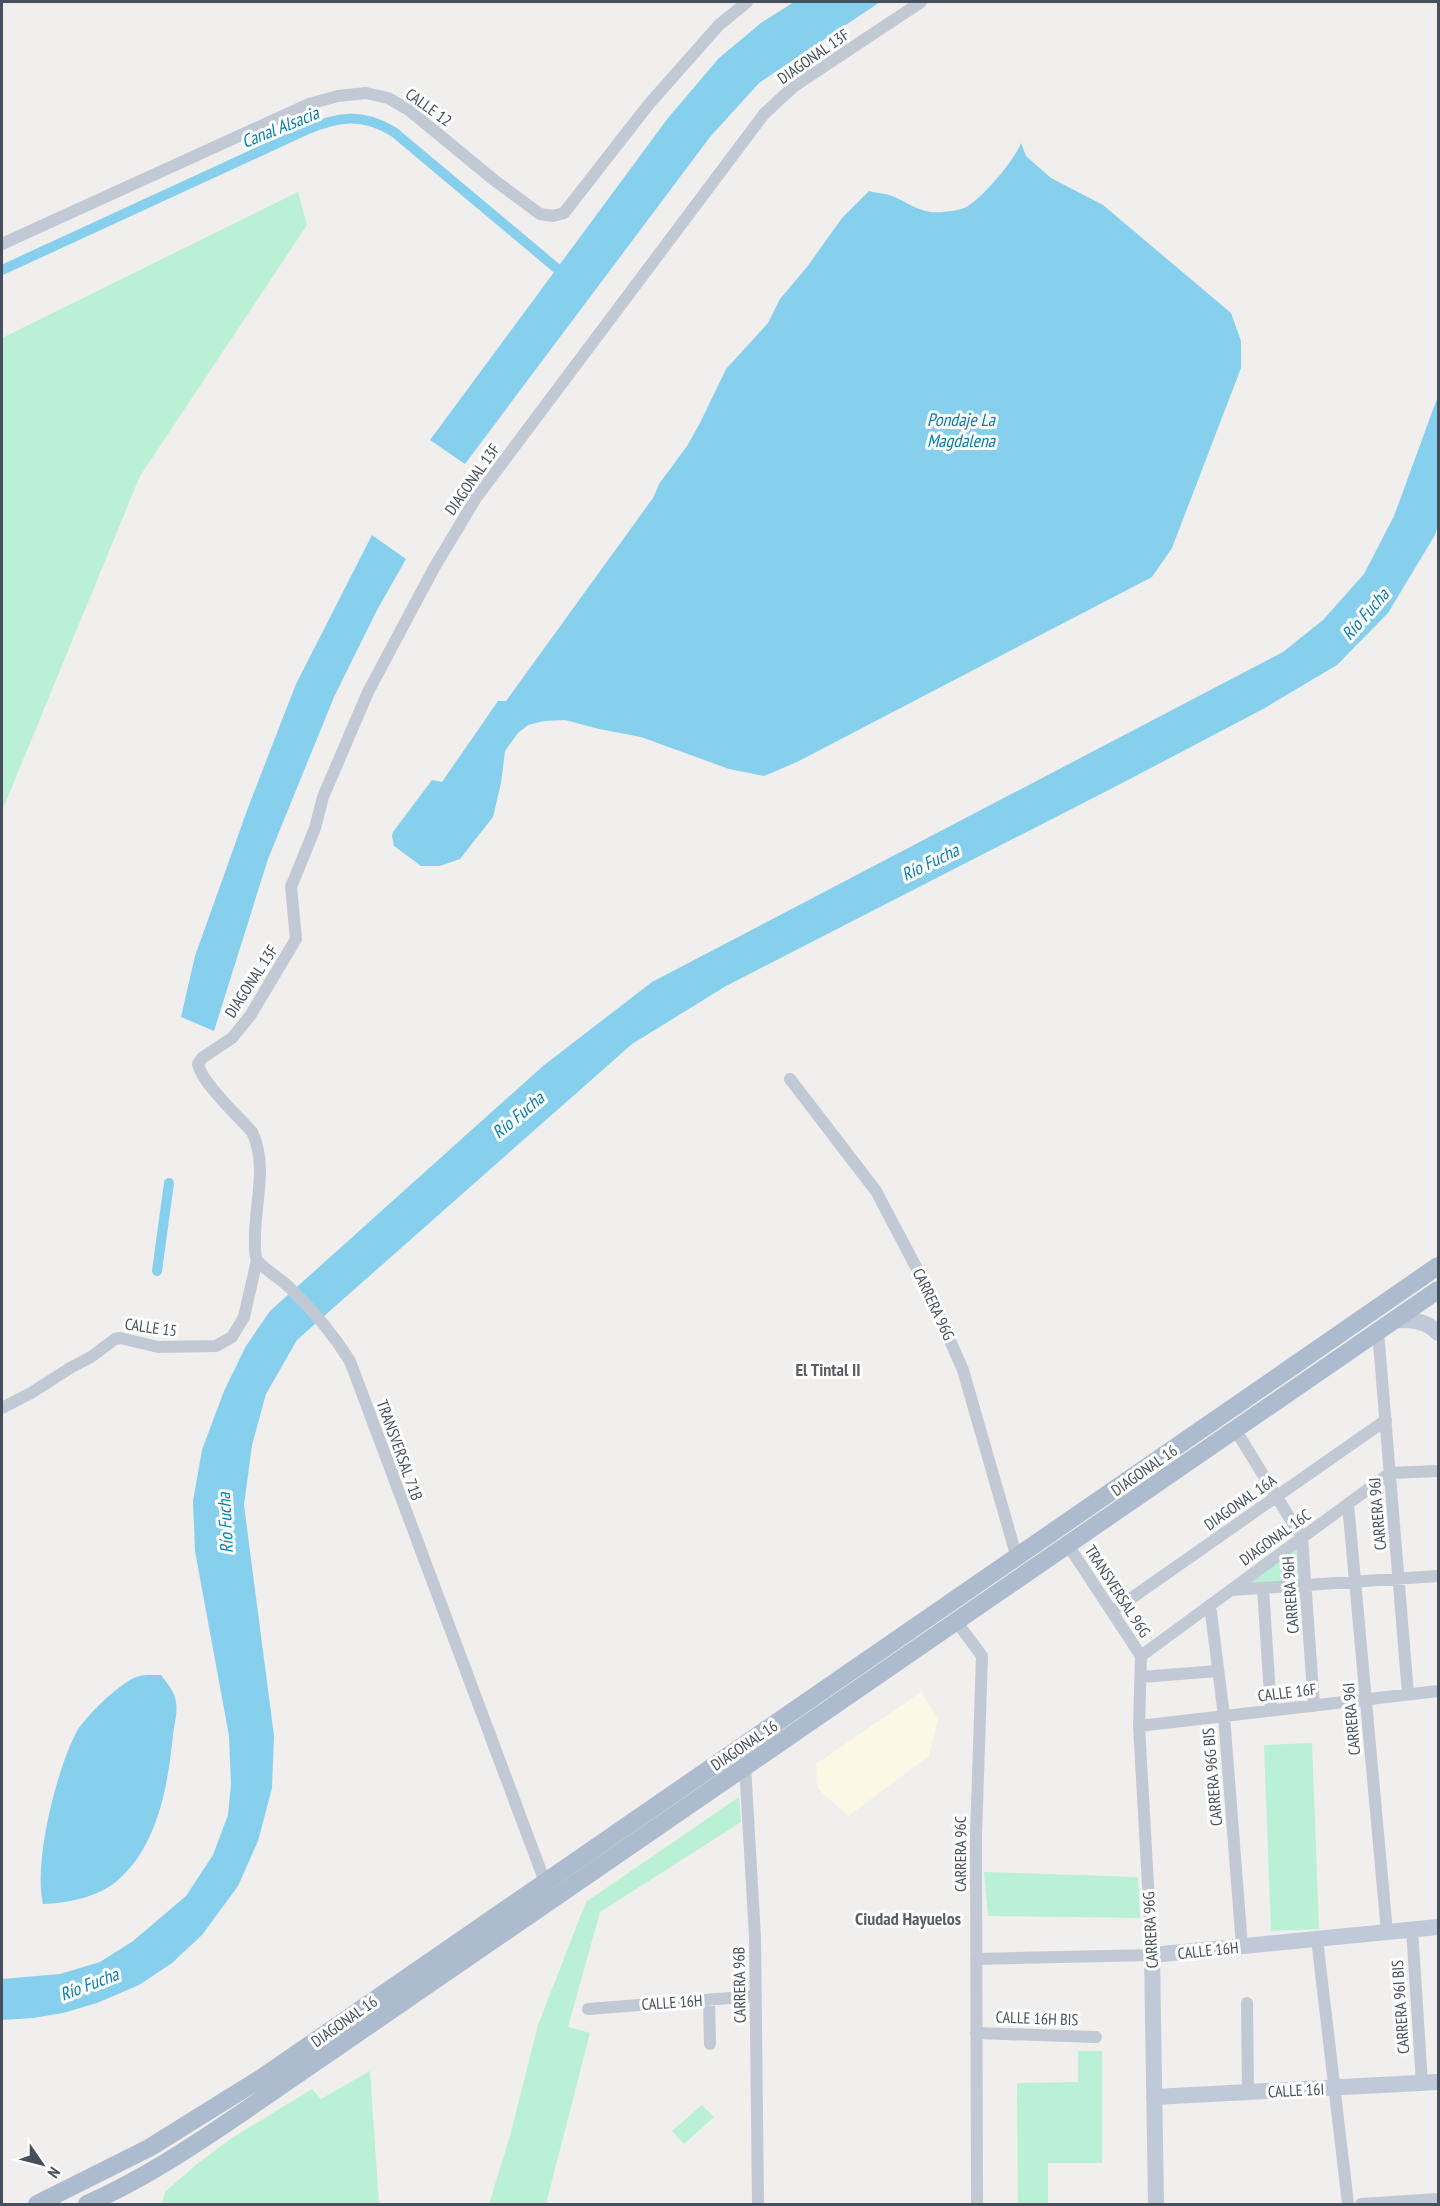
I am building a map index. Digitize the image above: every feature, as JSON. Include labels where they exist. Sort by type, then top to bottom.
[{"type":"main road","name":"DIAGONAL 16","points":[[37,2205],[149,2148],[213,2110],[1438,1266]]},
{"type":"main road","name":"DIAGONAL 16","points":[[87,2205],[116,2192],[213,2132],[1438,1290]]},
{"type":"street","name":"CALLE 12","points":[[2,244],[309,104],[338,96],[366,93],[388,98],[409,110],[494,180],[540,214],[553,216],[564,213],[649,104],[719,25],[747,2]]},
{"type":"street","name":"DIAGONAL 13F","points":[[257,1260],[255,1213],[261,1179],[256,1141],[252,1132],[206,1081],[199,1071],[198,1064],[202,1058],[232,1038],[250,1016],[296,939],[291,887],[315,828],[323,797],[368,692],[434,568],[476,498],[764,114],[793,87],[921,2]]},
{"type":"street","name":"CARRERA 96G","points":[[790,1079],[876,1191],[926,1286],[963,1370],[1017,1558]]},
{"type":"street","name":"TRANSVERSAL 71B","points":[[257,1260],[289,1287],[335,1338],[350,1361],[545,1882]]},
{"type":"street","name":"CALLE 15","points":[[2,1408],[91,1357],[115,1338],[158,1347],[216,1346],[232,1337],[244,1317],[257,1260]]},
{"type":"street","points":[[1395,1320],[1426,1323],[1438,1334]]},
{"type":"street","name":"CARRERA 96J","points":[[1378,1331],[1408,1694]]},
{"type":"street","name":"DIAGONAL 16A","points":[[1113,1611],[1386,1420]]},
{"type":"street","name":"CARRERA 96H","points":[[1235,1429],[1302,1538],[1314,1706]]},
{"type":"street","points":[[1390,1473],[1438,1471]]},
{"type":"street","name":"DIAGONAL 16C","points":[[1141,1656],[1390,1473]]},
{"type":"street","name":"CARRERA 96I","points":[[1348,1504],[1387,1932]]},
{"type":"street","name":"TRANSVERSAL 96G","points":[[1068,1545],[1141,1656]]},
{"type":"street","points":[[1231,1590],[1438,1576]]},
{"type":"street","points":[[1263,1588],[1271,1711]]},
{"type":"street","name":"CARRERA 96G BIS","points":[[1210,1605],[1224,1716],[1242,1946]]},
{"type":"street","name":"CARRERA 96C","points":[[956,1621],[982,1656],[976,1835],[977,2205]]},
{"type":"street","name":"CARRERA 96G","points":[[1141,1656],[1139,1726],[1152,1955],[1156,2205]]},
{"type":"street","points":[[1141,1677],[1218,1671]]},
{"type":"street","name":"CALLE 16F","points":[[1139,1726],[1438,1691]]},
{"type":"street","name":"CARRERA 96B","points":[[745,1765],[755,1937],[758,2205]]},
{"type":"street","name":"CALLE 16H","points":[[976,1959],[1152,1955],[1438,1927]]},
{"type":"street","name":"CARRERA 96I BIS","points":[[1412,1929],[1430,2082]]},
{"type":"street","points":[[1317,1939],[1348,2205]]},
{"type":"street","name":"CALLE 16H","points":[[588,2008],[756,1996]]},
{"type":"street","points":[[709,2000],[710,2044]]},
{"type":"street","points":[[1247,2003],[1248,2092]]},
{"type":"street","name":"CALLE 16H BIS","points":[[976,2033],[1096,2037]]},
{"type":"street","name":"CALLE 16I","points":[[1154,2097],[1430,2082]]},
{"type":"street","points":[[1361,2205],[1438,2199]]},
{"type":"shaded area","points":[[921,1692],[938,1718],[929,1756],[848,1816],[818,1789],[816,1764]]},
{"type":"green space","points":[[298,192],[307,225],[140,476],[2,811],[2,338]]},
{"type":"green space","points":[[1299,1547],[1300,1585],[1243,1587]]},
{"type":"green space","points":[[1312,1743],[1319,1929],[1271,1931],[1264,1745]]},
{"type":"green space","points":[[739,1797],[741,1822],[600,1912],[568,2027],[590,2033],[546,2204],[489,2204],[510,2136],[538,2025],[586,1902]]},
{"type":"green space","points":[[984,1872],[1138,1877],[1140,1918],[988,1916]]},
{"type":"green space","points":[[1078,2051],[1102,2051],[1102,2163],[1048,2163],[1048,2204],[1018,2204],[1017,2083],[1078,2082]]},
{"type":"green space","points":[[370,2071],[379,2204],[162,2204],[165,2192],[232,2138],[312,2089],[321,2099]]},
{"type":"green space","points":[[702,2105],[714,2117],[684,2144],[672,2131]]},
{"type":"water","points":[[794,2],[880,2],[759,83],[710,137],[465,464],[430,440],[668,118],[719,58],[761,23]]},
{"type":"water","name":"Pondaje La Magdalena","points":[[1021,143],[1026,156],[1051,178],[1103,205],[1231,313],[1241,341],[1241,368],[1172,548],[1152,577],[797,762],[764,776],[729,769],[641,737],[565,720],[544,721],[528,725],[518,733],[505,751],[493,817],[460,859],[440,866],[421,866],[394,846],[393,832],[432,780],[442,782],[498,701],[506,701],[653,498],[659,484],[687,446],[726,369],[768,323],[780,299],[807,267],[842,218],[869,191],[889,195],[931,212],[964,208],[975,201],[998,178]]},
{"type":"water","name":"Río Fucha","points":[[1438,396],[1438,525],[1435,535],[1388,613],[1337,665],[1263,709],[1128,780],[726,986],[632,1044],[297,1340],[266,1394],[252,1445],[244,1505],[274,1736],[272,1788],[258,1841],[238,1886],[202,1935],[172,1963],[139,1985],[97,2003],[63,2013],[2,2020],[2,1979],[60,1974],[100,1962],[133,1941],[186,1896],[213,1855],[228,1815],[231,1784],[229,1736],[195,1551],[193,1501],[202,1450],[224,1391],[246,1346],[270,1311],[543,1066],[652,982],[1283,652],[1323,620],[1364,574],[1394,516]]},
{"type":"water","points":[[372,535],[406,559],[377,610],[334,697],[268,859],[214,1031],[181,1017],[195,956],[249,805],[296,684]]},
{"type":"water","points":[[161,1675],[174,1695],[176,1714],[164,1794],[151,1833],[131,1867],[109,1887],[72,1901],[43,1904],[41,1864],[44,1841],[55,1791],[69,1747],[77,1731],[87,1717],[127,1682],[140,1676]]},
{"type":"waterway","name":"Canal Alsacia","points":[[2,270],[306,130],[340,119],[361,119],[394,132],[567,277]]},
{"type":"waterway","points":[[157,1271],[169,1183]]},
{"type":"district","name":"El Tintal II","points":[[828,1369]]},
{"type":"district","name":"Ciudad Hayuelos","points":[[908,1918]]}]
